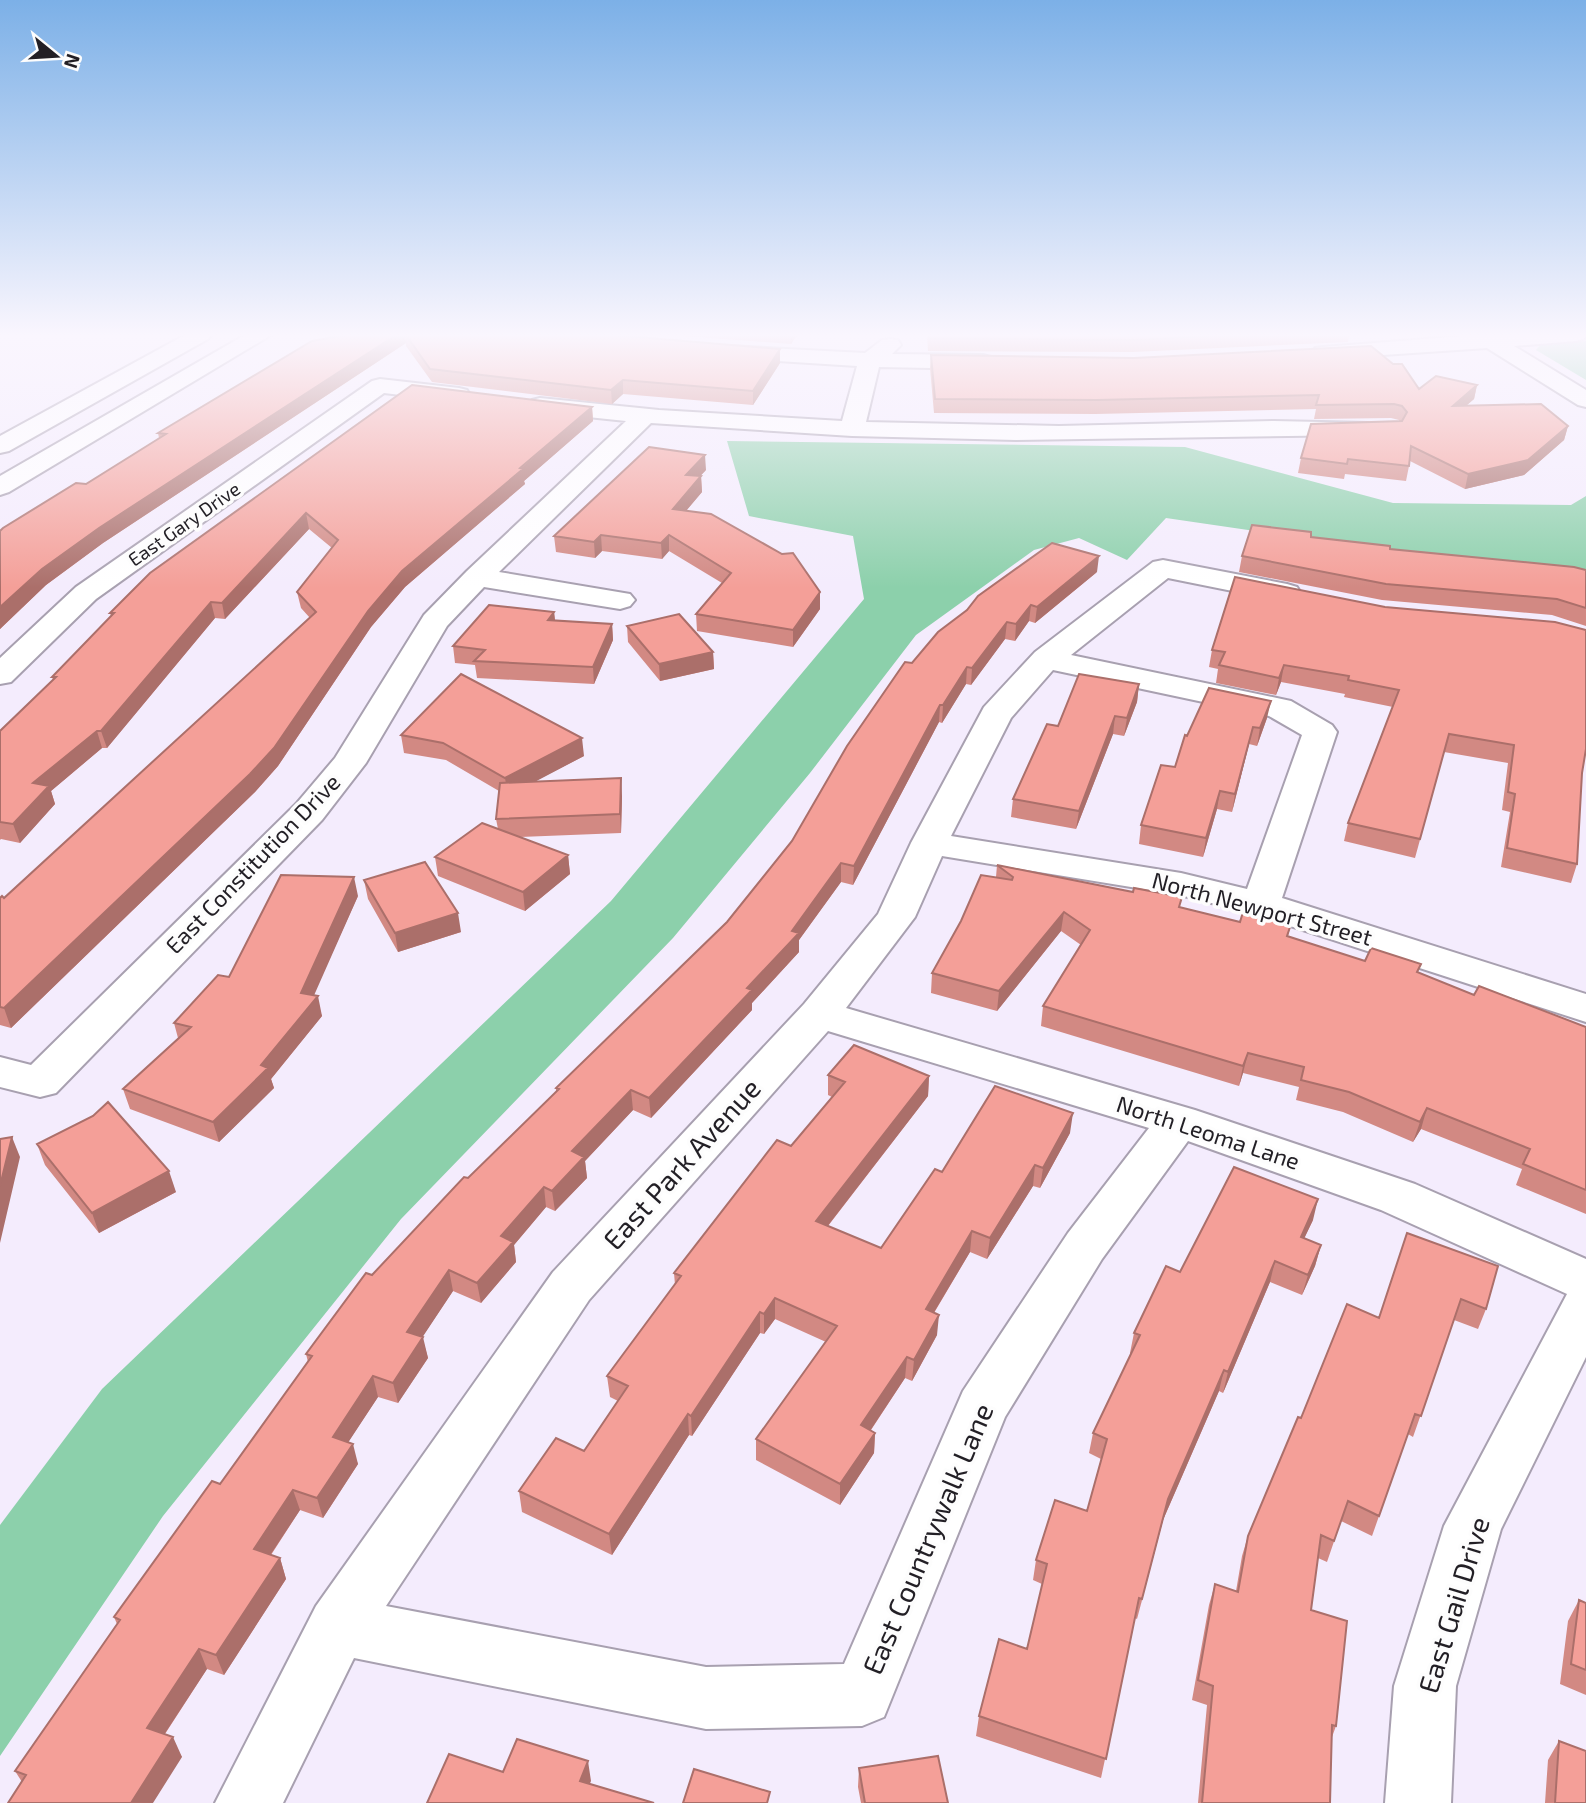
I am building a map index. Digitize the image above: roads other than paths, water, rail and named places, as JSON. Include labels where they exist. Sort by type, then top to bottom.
[{"type":"street","points":[[0,446],[49,419]]},
{"type":"street","points":[[0,486],[116,419]]},
{"type":"street","name":"East Gary Drive","points":[[0,675],[86,593],[333,419]]},
{"type":"street","name":"East Constitution Drive","points":[[20,1077],[309,812],[349,763],[435,621],[477,577],[642,419]]},
{"type":"street","points":[[681,419],[852,429],[1017,433],[1377,428]]},
{"type":"street","points":[[852,429],[855,419]]},
{"type":"street","name":"East Park Avenue","points":[[248,1803],[338,1626],[571,1286],[819,1014],[896,917],[929,843],[996,714],[1045,659],[1163,568],[1317,599]]},
{"type":"street","points":[[477,577],[620,600]]},
{"type":"street","points":[[1045,659],[1279,708],[1320,732],[1261,904]]},
{"type":"street","name":"North Newport Street","points":[[929,843],[1181,884],[1261,904],[1384,941],[1586,1008]]},
{"type":"street","name":"North Leoma Lane","points":[[819,1014],[1179,1121],[1398,1197],[1586,1281]]},
{"type":"street","name":"East Countrywalk Lane","points":[[338,1626],[706,1698],[862,1695],[982,1407],[1084,1245],[1179,1121]]},
{"type":"street","name":"East Gail Drive","points":[[1418,1803],[1425,1686],[1474,1526],[1586,1306]]}]
